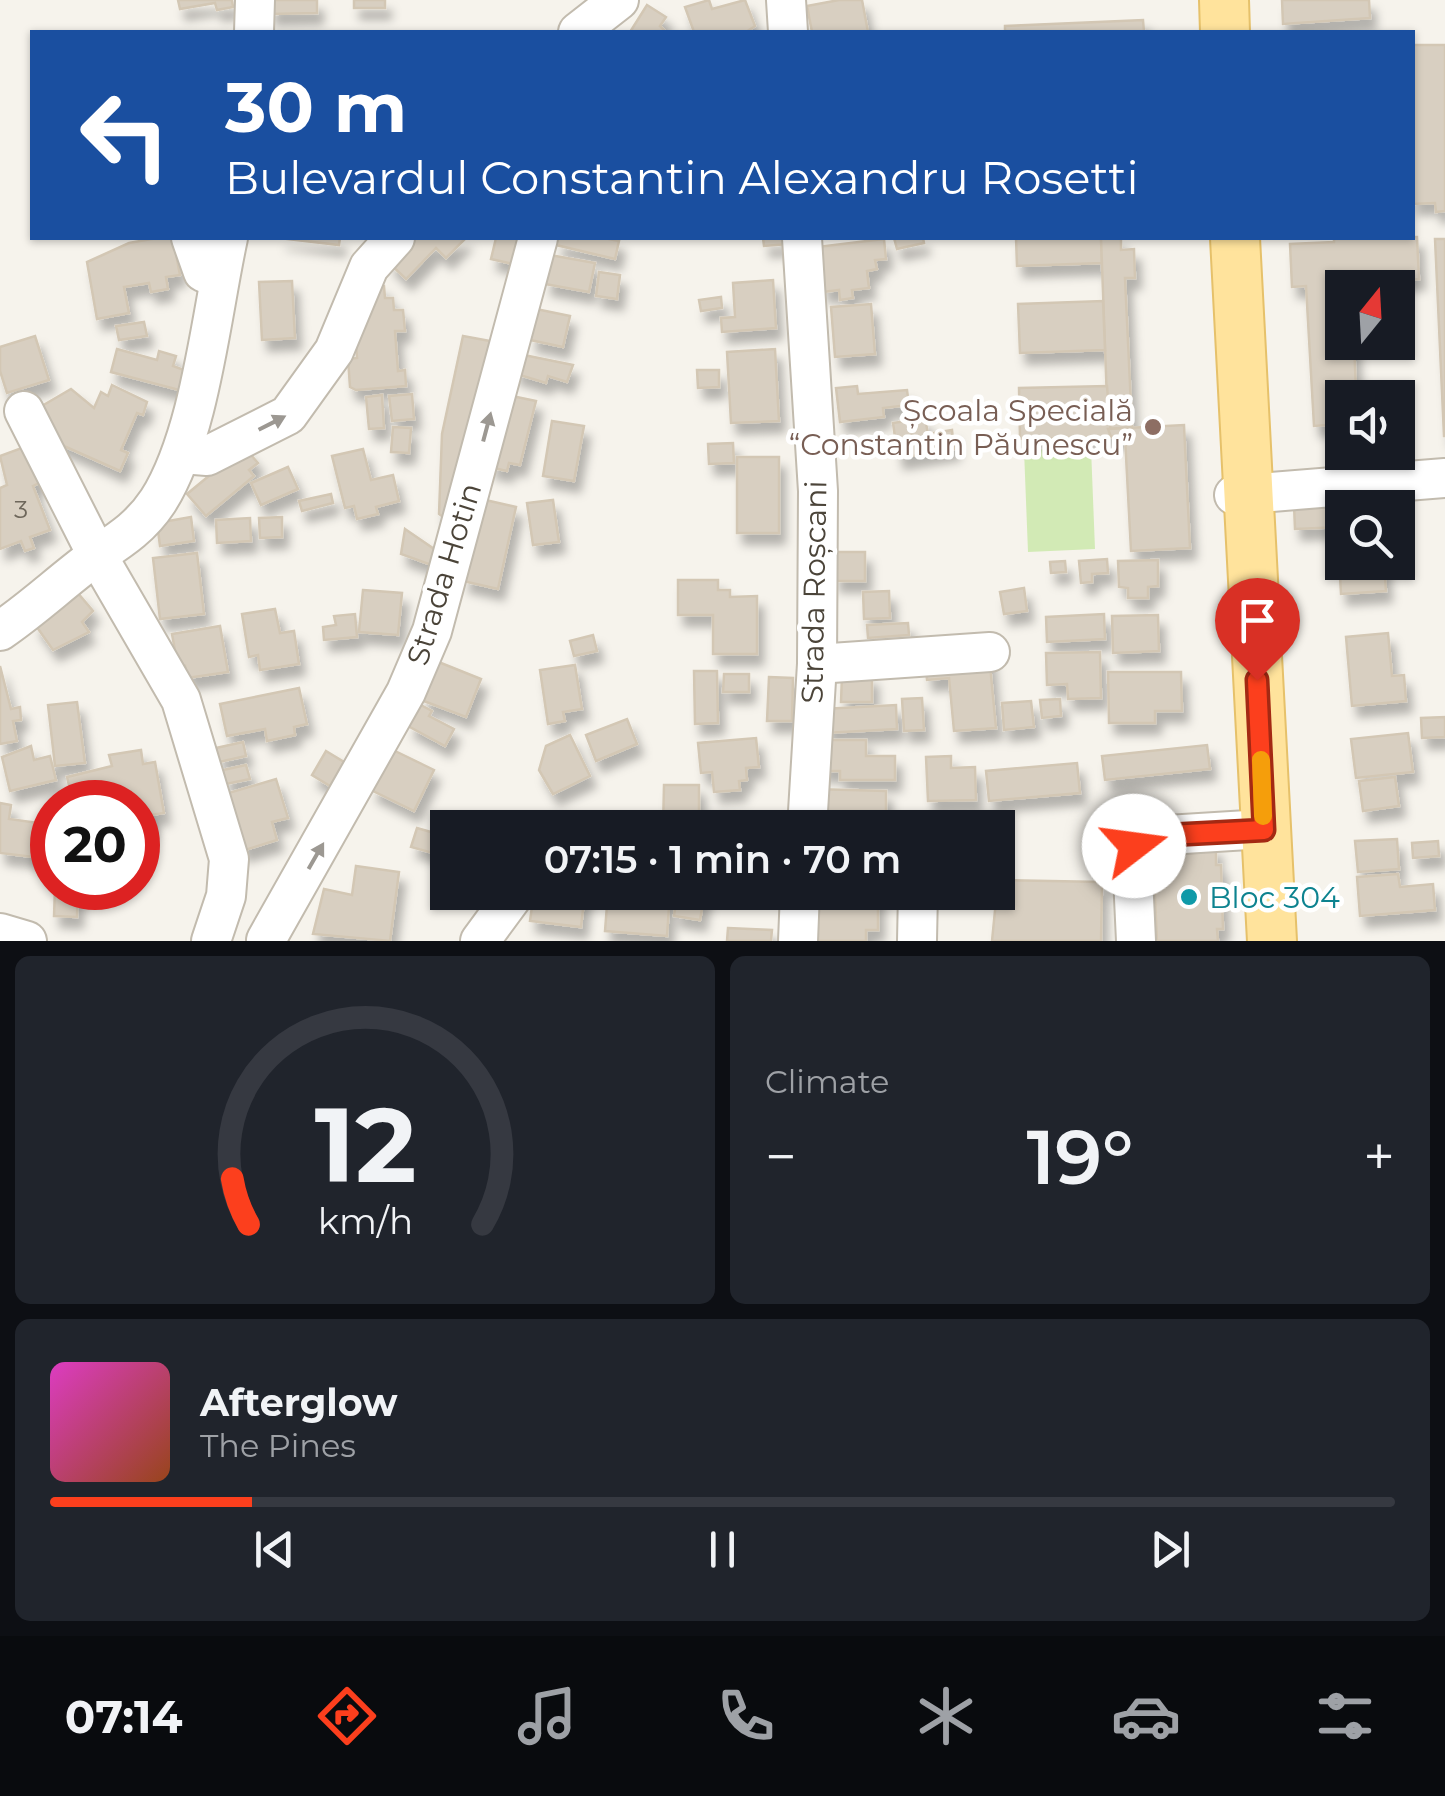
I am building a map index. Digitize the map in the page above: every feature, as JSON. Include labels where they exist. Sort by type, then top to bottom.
[{"type":"main road","points":[[1212,0],[1213,30]]},
{"type":"main road","points":[[1224,0],[1225,30]]},
{"type":"main road","points":[[1222,240],[1241,495],[1258,830],[1272,941]]},
{"type":"main road","points":[[1235,240],[1241,495]]},
{"type":"main road","points":[[1254,941],[1258,830]]},
{"type":"street","points":[[254,30],[255,0]]},
{"type":"street","points":[[581,30],[619,0]]},
{"type":"street","points":[[618,30],[636,0]]},
{"type":"street","points":[[786,0],[788,30]]},
{"type":"street","points":[[192,240],[203,272],[219,279]]},
{"type":"street","points":[[0,630],[38,606],[97,556],[122,542],[157,502],[182,454],[228,240]]},
{"type":"street","points":[[182,454],[206,456],[288,416],[334,351],[369,266],[393,240]]},
{"type":"street","name":"Strada Hotin","points":[[268,941],[406,692],[432,632],[537,240]]},
{"type":"street","name":"Strada Roșcani","points":[[802,240],[818,491],[817,664],[807,810]]},
{"type":"street","points":[[24,411],[97,556],[181,700],[229,859],[226,896],[212,941],[268,941]]},
{"type":"street","points":[[1241,495],[1445,478]]},
{"type":"street","points":[[817,664],[990,652]]},
{"type":"street","points":[[1136,941],[1132,855],[1138,841],[1150,836],[1258,830]]},
{"type":"street","points":[[480,941],[503,910]]},
{"type":"street","points":[[798,941],[799,910]]},
{"type":"street","points":[[917,941],[918,910]]},
{"type":"street","points":[[0,933],[27,941]]},
{"type":"green space","points":[[1091,448],[1095,549],[1028,552],[1024,450]]},
{"type":"building","points":[[178,0],[232,0],[233,7],[217,10],[215,3],[180,9]]},
{"type":"building","points":[[270,0],[317,0],[317,13],[269,14]]},
{"type":"building","points":[[354,0],[385,0],[385,8],[354,8]]},
{"type":"building","points":[[709,0],[712,9],[745,0],[755,26],[749,30],[693,30],[685,7]]},
{"type":"building","points":[[862,0],[868,30],[812,30],[807,6]]},
{"type":"building","points":[[1282,0],[1369,0],[1370,18],[1283,24]]},
{"type":"building","points":[[647,5],[666,17],[660,26],[664,30],[631,30]]},
{"type":"building","points":[[1143,20],[1144,30],[1005,30],[1005,26]]},
{"type":"building","points":[[1415,45],[1445,45],[1445,211],[1436,212],[1435,203],[1415,204]]},
{"type":"building","points":[[1417,237],[1419,279],[1415,279],[1415,270],[1325,270],[1325,360],[1355,360],[1356,380],[1325,380],[1325,425],[1314,426],[1306,286],[1292,287],[1290,244]]},
{"type":"building","points":[[1435,239],[1445,239],[1445,436],[1444,436]]},
{"type":"building","points":[[173,240],[180,275],[166,277],[168,289],[151,292],[149,283],[124,287],[129,313],[97,319],[87,262],[129,243]]},
{"type":"building","points":[[296,240],[340,240],[339,245]]},
{"type":"building","points":[[409,240],[464,240],[446,258],[436,248],[406,279],[388,262]]},
{"type":"building","points":[[496,240],[519,240],[513,264],[491,259]]},
{"type":"building","points":[[557,240],[619,241],[615,259],[556,245]]},
{"type":"building","points":[[763,240],[787,240],[788,244],[764,246]]},
{"type":"building","points":[[884,240],[886,259],[875,260],[877,269],[867,271],[869,288],[852,290],[853,298],[840,300],[839,290],[823,292],[817,247]]},
{"type":"building","points":[[895,240],[923,240],[924,243],[897,249]]},
{"type":"building","points":[[1016,240],[1101,240],[1102,263],[1017,266]]},
{"type":"building","name":"Școala Specială “Constantin Păunescu”","points":[[1101,240],[1121,240],[1121,250],[1134,249],[1135,278],[1125,278],[1132,427],[1108,429]]},
{"type":"building","points":[[550,255],[595,263],[589,292],[545,284]]},
{"type":"building","points":[[599,272],[620,275],[617,299],[596,296]]},
{"type":"building","points":[[773,280],[776,328],[722,332],[721,318],[735,317],[733,283]]},
{"type":"building","points":[[292,281],[295,338],[262,340],[259,282]]},
{"type":"building","points":[[384,286],[385,298],[393,298],[394,310],[403,310],[405,331],[395,331],[398,371],[405,370],[406,386],[356,390],[350,387],[348,359],[357,358],[354,318],[359,287]]},
{"type":"building","points":[[721,297],[722,308],[701,311],[699,300]]},
{"type":"building","points":[[1103,301],[1105,350],[1020,353],[1018,304]]},
{"type":"building","points":[[871,304],[875,354],[835,357],[831,307]]},
{"type":"building","points":[[536,309],[570,316],[563,347],[530,340]]},
{"type":"building","points":[[144,322],[147,336],[119,340],[116,326]]},
{"type":"building","points":[[35,336],[49,380],[7,393],[0,371],[0,347]]},
{"type":"building","points":[[463,336],[490,341],[450,522],[439,514],[442,434]]},
{"type":"building","points":[[117,349],[157,360],[159,351],[176,356],[173,366],[184,370],[179,390],[111,372]]},
{"type":"building","points":[[775,349],[779,421],[731,423],[727,352]]},
{"type":"building","points":[[519,354],[573,365],[567,382],[548,376],[546,383],[513,373]]},
{"type":"building","points":[[697,370],[719,370],[719,387],[698,388]]},
{"type":"building","points":[[112,385],[147,402],[143,415],[137,413],[121,450],[128,453],[120,471],[48,439],[35,410],[71,389],[94,408],[101,392],[108,396]]},
{"type":"building","points":[[857,386],[858,394],[907,390],[909,405],[883,408],[884,417],[840,422],[836,388]]},
{"type":"building","points":[[1107,386],[1111,437],[1020,439],[1019,388]]},
{"type":"building","points":[[412,394],[414,419],[392,421],[389,396]]},
{"type":"building","points":[[382,395],[384,428],[369,429],[366,397]]},
{"type":"building","points":[[507,395],[536,401],[520,465],[509,463],[507,471],[489,467]]},
{"type":"building","points":[[925,418],[928,434],[952,430],[954,449],[898,458],[893,423]]},
{"type":"building","points":[[552,421],[584,426],[574,481],[543,476]]},
{"type":"building","points":[[1184,425],[1190,548],[1131,551],[1125,437],[1111,437],[1108,429]]},
{"type":"building","points":[[393,427],[411,428],[409,453],[391,452]]},
{"type":"building","points":[[733,443],[734,463],[709,464],[708,444]]},
{"type":"building","points":[[27,446],[41,482],[33,486],[50,530],[30,537],[34,548],[25,551],[21,541],[0,549],[0,488],[7,485],[0,456]]},
{"type":"building","points":[[244,447],[258,463],[249,470],[254,476],[206,516],[187,494]]},
{"type":"building","points":[[363,449],[371,480],[393,475],[399,501],[376,507],[378,514],[357,519],[354,506],[345,508],[332,456]]},
{"type":"building","points":[[737,457],[779,457],[779,533],[737,533]]},
{"type":"building","points":[[288,467],[298,489],[261,505],[251,483]]},
{"type":"building","points":[[331,494],[333,503],[302,511],[299,501]]},
{"type":"building","points":[[481,499],[516,507],[498,589],[463,581]]},
{"type":"building","points":[[553,500],[559,542],[533,545],[527,503]]},
{"type":"building","points":[[1325,504],[1325,528],[1295,529],[1294,505]]},
{"type":"building","points":[[191,517],[194,541],[160,546],[157,523]]},
{"type":"building","points":[[282,517],[282,537],[260,538],[259,518]]},
{"type":"building","points":[[250,518],[251,541],[217,543],[216,520]]},
{"type":"building","points":[[405,529],[437,551],[437,567],[401,554]]},
{"type":"building","points":[[835,552],[865,552],[865,581],[834,581]]},
{"type":"building","points":[[197,553],[204,614],[160,619],[153,558]]},
{"type":"building","points":[[1107,559],[1108,573],[1092,574],[1092,582],[1081,583],[1079,561]]},
{"type":"building","points":[[1158,560],[1158,586],[1148,587],[1148,598],[1128,598],[1128,588],[1119,587],[1118,561]]},
{"type":"building","points":[[1065,561],[1066,572],[1051,573],[1050,562]]},
{"type":"building","points":[[678,580],[718,580],[718,590],[730,590],[730,597],[757,596],[757,654],[713,654],[713,615],[678,615]]},
{"type":"building","points":[[1340,580],[1385,580],[1386,591],[1341,594]]},
{"type":"building","points":[[1024,588],[1027,611],[1004,614],[1000,592]]},
{"type":"building","points":[[363,590],[402,593],[398,635],[359,632]]},
{"type":"building","points":[[889,591],[890,618],[864,619],[863,592]]},
{"type":"building","points":[[77,592],[93,611],[82,622],[89,632],[53,650],[34,623]]},
{"type":"building","points":[[275,609],[280,633],[294,631],[299,664],[260,670],[258,655],[249,657],[242,614]]},
{"type":"building","points":[[355,614],[357,637],[324,640],[323,627],[336,625],[334,616]]},
{"type":"building","points":[[1104,614],[1105,639],[1047,642],[1046,617]]},
{"type":"building","points":[[1158,615],[1159,651],[1113,653],[1112,616]]},
{"type":"building","points":[[908,623],[909,635],[868,638],[867,625]]},
{"type":"building","points":[[220,626],[228,672],[187,678],[185,666],[178,667],[172,634]]},
{"type":"building","points":[[1388,633],[1392,676],[1404,675],[1406,701],[1352,706],[1346,637]]},
{"type":"building","points":[[593,635],[597,651],[574,656],[570,641]]},
{"type":"building","points":[[1100,652],[1101,698],[1068,699],[1067,684],[1047,685],[1046,653]]},
{"type":"building","points":[[989,655],[996,728],[954,731],[949,678],[927,680],[925,660]]},
{"type":"building","points":[[436,661],[481,679],[466,717],[421,700]]},
{"type":"building","points":[[575,665],[582,709],[563,712],[565,721],[548,724],[540,670]]},
{"type":"building","points":[[0,666],[11,709],[20,707],[21,720],[13,721],[17,741],[0,744]]},
{"type":"building","points":[[694,671],[717,671],[718,723],[695,724]]},
{"type":"building","points":[[1108,672],[1181,672],[1182,711],[1155,711],[1155,723],[1109,723]]},
{"type":"building","points":[[724,674],[749,674],[749,692],[723,692]]},
{"type":"building","points":[[842,675],[872,675],[872,702],[841,702]]},
{"type":"building","points":[[769,677],[793,678],[792,721],[767,721]]},
{"type":"building","points":[[299,688],[307,724],[294,727],[295,735],[267,741],[265,729],[227,736],[220,704]]},
{"type":"building","points":[[922,698],[924,730],[904,731],[902,699]]},
{"type":"building","points":[[1060,699],[1061,716],[1042,718],[1040,700]]},
{"type":"building","points":[[1031,701],[1034,727],[1004,730],[1002,703]]},
{"type":"building","points":[[77,702],[85,763],[55,766],[48,705]]},
{"type":"building","points":[[419,704],[432,711],[429,716],[454,729],[445,746],[408,726]]},
{"type":"building","points":[[896,705],[897,729],[825,733],[823,709]]},
{"type":"building","points":[[1445,717],[1445,737],[1422,738],[1421,718]]},
{"type":"building","points":[[627,719],[637,744],[596,761],[586,735]]},
{"type":"building","points":[[1408,733],[1413,772],[1356,778],[1351,739]]},
{"type":"building","points":[[570,735],[590,776],[553,794],[539,770],[546,746]]},
{"type":"building","points":[[756,738],[759,767],[746,768],[747,780],[739,781],[740,790],[714,792],[712,772],[701,773],[698,743]]},
{"type":"building","points":[[820,740],[866,740],[866,756],[895,756],[895,780],[840,780],[840,771],[820,771]]},
{"type":"building","points":[[243,742],[246,756],[219,762],[216,748]]},
{"type":"building","points":[[1207,745],[1210,769],[1105,780],[1102,756]]},
{"type":"building","points":[[31,746],[34,760],[50,756],[56,780],[30,780],[30,786],[10,791],[2,757]]},
{"type":"building","points":[[391,749],[434,770],[414,811],[371,790]]},
{"type":"building","points":[[141,750],[143,764],[155,762],[158,780],[68,780],[67,777],[112,766],[109,755]]},
{"type":"building","points":[[326,751],[344,762],[330,786],[312,775]]},
{"type":"building","points":[[951,756],[951,768],[975,767],[976,800],[928,801],[926,757]]},
{"type":"building","points":[[1077,763],[1080,793],[989,801],[986,771]]},
{"type":"building","points":[[246,765],[250,779],[226,784],[223,770]]},
{"type":"building","points":[[1395,777],[1399,806],[1363,811],[1359,781]]},
{"type":"building","points":[[276,779],[288,818],[272,822],[277,840],[242,851],[225,794]]},
{"type":"building","points":[[664,785],[699,785],[699,810],[663,810]]},
{"type":"building","points":[[813,789],[886,791],[886,810],[813,810]]},
{"type":"building","points":[[0,803],[11,805],[9,819],[30,822],[30,857],[0,853]]},
{"type":"building","points":[[417,828],[430,832],[430,852],[411,847]]},
{"type":"building","points":[[1397,839],[1399,869],[1358,872],[1355,841]]},
{"type":"building","points":[[1438,841],[1439,856],[1413,858],[1412,843]]},
{"type":"building","name":"Bloc 304","points":[[1216,846],[1216,865],[1221,865],[1223,929],[1217,929],[1218,941],[1157,941],[1153,854],[1192,853],[1192,847]]},
{"type":"building","points":[[356,866],[399,872],[390,941],[313,934],[324,889],[352,895]]},
{"type":"building","points":[[1398,874],[1400,887],[1433,884],[1435,910],[1360,916],[1357,877]]},
{"type":"building","points":[[1015,880],[1102,882],[1101,941],[992,941],[995,910],[1015,910]]},
{"type":"building","points":[[54,910],[77,910],[77,917],[54,916]]},
{"type":"building","points":[[532,910],[583,910],[581,927],[530,921]]},
{"type":"building","points":[[607,910],[669,910],[667,936],[605,931]]},
{"type":"building","points":[[675,910],[702,910],[700,920],[674,916]]},
{"type":"building","points":[[805,910],[878,910],[878,930],[866,930],[866,941],[804,941]]},
{"type":"building","points":[[728,928],[772,930],[771,941],[727,941]]},
{"type":"slow traffic","points":[[1261,760],[1263,816]]},
{"type":"place","name":"Școala Specială “Constantin Păunescu”","points":[[1153,427]]},
{"type":"place","name":"Bloc 304","points":[[1189,897]]},
{"type":"route","points":[[1134,846],[1150,836],[1264,830],[1257,680]]}]
